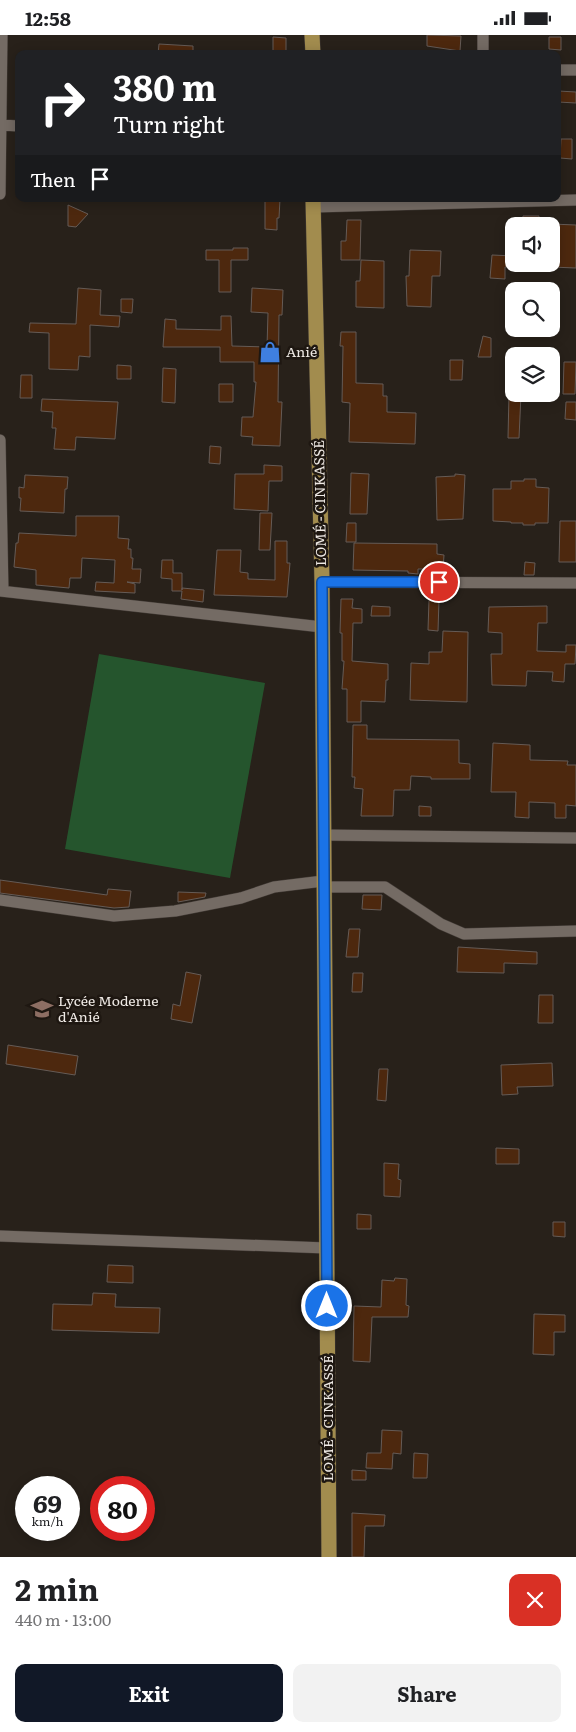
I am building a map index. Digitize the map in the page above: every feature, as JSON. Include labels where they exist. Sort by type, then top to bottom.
[{"type":"highway","points":[[312,35],[312,50]]},
{"type":"highway","name":"LOMÉ - CINKASSÉ","points":[[314,203],[322,582],[329,1557]]},
{"type":"street","points":[[0,194],[2,35]]},
{"type":"street","points":[[482,35],[483,50]]},
{"type":"street","points":[[561,70],[576,70]]},
{"type":"street","points":[[1,125],[15,126]]},
{"type":"street","points":[[561,200],[576,200]]},
{"type":"street","points":[[314,203],[401,202]]},
{"type":"street","points":[[0,440],[1,591],[322,627]]},
{"type":"street","points":[[322,582],[576,583]]},
{"type":"street","points":[[323,835],[576,838]]},
{"type":"street","points":[[0,900],[114,916],[175,911],[241,898],[274,887],[323,884],[385,887],[441,924],[464,934],[576,931]]},
{"type":"street","points":[[0,1236],[326,1248]]},
{"type":"green space","points":[[99,654],[265,683],[230,878],[65,849]]},
{"type":"building","points":[[427,35],[461,36],[460,50],[427,46]]},
{"type":"building","points":[[273,37],[286,38],[286,50],[273,50]]},
{"type":"building","points":[[549,37],[561,37],[561,50],[549,49]]},
{"type":"building","points":[[159,44],[193,46],[193,50],[158,50]]},
{"type":"building","points":[[561,91],[576,92],[576,103],[561,102]]},
{"type":"building","points":[[561,139],[572,139],[572,159],[561,158]]},
{"type":"building","points":[[265,202],[280,202],[277,230],[265,229]]},
{"type":"building","points":[[68,205],[88,214],[76,227],[68,226]]},
{"type":"building","points":[[523,216],[539,216],[539,217]]},
{"type":"building","points":[[347,220],[361,220],[360,260],[341,260],[341,241],[346,241]]},
{"type":"building","points":[[560,224],[576,225],[576,268],[560,267]]},
{"type":"building","points":[[233,248],[248,248],[248,260],[231,260],[231,292],[219,292],[219,260],[206,260],[206,250],[233,250]]},
{"type":"building","points":[[410,250],[441,251],[440,276],[432,276],[431,307],[407,306],[406,276],[409,276]]},
{"type":"building","points":[[492,255],[505,256],[505,279],[490,278]]},
{"type":"building","points":[[361,260],[384,261],[384,308],[356,307],[356,281],[360,281]]},
{"type":"building","points":[[78,288],[101,290],[100,315],[120,316],[119,327],[90,325],[90,357],[79,356],[78,370],[49,369],[49,333],[29,332],[30,323],[76,324]]},
{"type":"building","points":[[252,288],[283,290],[282,315],[279,315],[278,402],[282,402],[280,446],[252,445],[253,437],[241,436],[242,417],[253,417],[256,382],[254,382],[254,362],[220,362],[220,347],[163,347],[165,319],[176,320],[176,329],[221,330],[221,316],[231,316],[232,346],[267,347],[268,313],[251,312]]},
{"type":"building","points":[[121,299],[133,299],[132,313],[121,312]]},
{"type":"building","points":[[341,332],[356,332],[356,383],[383,384],[383,396],[387,396],[387,412],[416,413],[415,444],[349,442],[350,403],[342,402],[343,346],[340,346]]},
{"type":"building","points":[[483,336],[491,338],[491,357],[478,357]]},
{"type":"building","points":[[450,360],[463,360],[462,380],[450,380]]},
{"type":"building","points":[[564,362],[576,362],[575,394],[563,394]]},
{"type":"building","points":[[117,365],[131,366],[131,379],[117,379]]},
{"type":"building","points":[[163,368],[176,369],[175,403],[162,402]]},
{"type":"building","points":[[21,375],[32,375],[32,398],[20,398]]},
{"type":"building","points":[[219,384],[233,384],[233,402],[219,402]]},
{"type":"building","points":[[42,399],[118,402],[115,439],[76,437],[75,450],[54,449],[56,428],[52,428],[53,412],[41,411]]},
{"type":"building","points":[[509,402],[521,402],[519,438],[508,438]]},
{"type":"building","points":[[566,402],[576,402],[576,420],[565,419]]},
{"type":"building","points":[[210,446],[221,447],[220,464],[209,463]]},
{"type":"building","points":[[264,465],[282,466],[282,481],[269,481],[268,511],[234,509],[235,474],[264,474]]},
{"type":"building","points":[[351,473],[369,474],[367,514],[350,514]]},
{"type":"building","points":[[455,474],[465,475],[463,519],[437,520],[436,477],[455,476]]},
{"type":"building","points":[[25,475],[68,477],[67,489],[65,489],[64,513],[20,511],[21,498],[19,498],[19,487],[24,488]]},
{"type":"building","points":[[524,479],[536,479],[536,487],[549,488],[548,523],[523,525],[523,523],[493,521],[493,489],[511,489],[511,481],[524,481]]},
{"type":"building","points":[[260,513],[272,513],[270,550],[259,550]]},
{"type":"building","points":[[76,516],[119,516],[118,538],[129,539],[128,549],[131,549],[131,558],[133,558],[132,569],[141,569],[140,583],[127,582],[135,584],[135,593],[95,591],[96,582],[114,583],[115,560],[82,558],[81,578],[70,578],[69,588],[36,585],[36,570],[14,567],[16,543],[18,543],[19,533],[76,536]]},
{"type":"building","points":[[560,521],[576,521],[576,562],[559,562]]},
{"type":"building","points":[[347,523],[356,523],[356,542],[346,542]]},
{"type":"building","points":[[275,541],[287,541],[287,563],[290,563],[287,597],[214,595],[217,550],[241,550],[240,572],[248,573],[248,579],[275,580]]},
{"type":"building","points":[[354,543],[437,544],[437,554],[444,555],[443,569],[418,569],[418,574],[408,573],[408,571],[353,570]]},
{"type":"building","points":[[162,560],[173,560],[173,573],[182,573],[182,588],[204,590],[203,602],[181,599],[182,591],[172,591],[172,579],[161,578]]},
{"type":"building","points":[[525,562],[535,563],[534,575],[524,575]]},
{"type":"building","points":[[341,599],[353,599],[352,608],[362,609],[362,623],[353,623],[352,661],[388,664],[385,702],[361,701],[361,722],[347,722],[347,689],[342,689],[344,661],[342,661],[342,633],[340,633]]},
{"type":"building","points":[[429,600],[439,600],[438,631],[428,630]]},
{"type":"building","points":[[372,606],[390,607],[390,616],[371,616]]},
{"type":"building","points":[[547,606],[547,623],[538,623],[537,651],[566,652],[566,645],[576,645],[575,664],[565,664],[564,682],[552,681],[553,672],[527,671],[526,686],[492,685],[491,654],[502,654],[502,633],[488,632],[489,607]]},
{"type":"building","points":[[443,631],[468,632],[467,702],[410,700],[411,663],[429,664],[429,652],[442,652]]},
{"type":"building","points":[[353,725],[367,725],[367,739],[459,740],[459,763],[470,764],[470,779],[431,779],[431,777],[411,776],[410,790],[394,790],[393,816],[361,816],[363,789],[354,788],[355,777],[352,777]]},
{"type":"building","points":[[493,743],[530,745],[530,760],[568,761],[567,765],[576,765],[576,806],[566,805],[566,818],[555,818],[555,803],[529,802],[529,818],[515,817],[516,792],[491,792]]},
{"type":"building","points":[[419,806],[431,807],[431,816],[419,816]]},
{"type":"building","points":[[0,880],[107,895],[108,889],[131,891],[129,907],[114,908],[0,893]]},
{"type":"building","points":[[178,892],[206,893],[205,897],[178,902]]},
{"type":"building","points":[[363,895],[382,895],[381,910],[362,909]]},
{"type":"building","points":[[349,929],[360,929],[358,957],[346,957]]},
{"type":"building","points":[[458,947],[537,952],[537,964],[504,963],[504,973],[457,972]]},
{"type":"building","points":[[186,972],[201,975],[192,1023],[171,1019],[173,1004],[180,1006]]},
{"type":"building","points":[[353,973],[363,973],[362,992],[352,992]]},
{"type":"building","points":[[539,995],[553,995],[553,1023],[538,1023]]},
{"type":"building","points":[[8,1045],[78,1056],[75,1075],[6,1064]]},
{"type":"building","points":[[552,1063],[553,1086],[517,1087],[518,1094],[502,1095],[501,1065]]},
{"type":"building","points":[[379,1069],[388,1069],[386,1101],[377,1100]]},
{"type":"building","points":[[496,1148],[519,1149],[519,1164],[496,1164]]},
{"type":"building","points":[[384,1163],[399,1164],[398,1179],[401,1180],[400,1197],[384,1196]]},
{"type":"building","points":[[357,1214],[371,1215],[371,1229],[357,1229]]},
{"type":"building","points":[[553,1222],[565,1222],[565,1237],[553,1236]]},
{"type":"building","points":[[108,1265],[133,1266],[133,1283],[107,1282]]},
{"type":"building","points":[[395,1278],[407,1279],[406,1305],[409,1306],[408,1317],[372,1317],[370,1362],[353,1361],[354,1306],[381,1307],[382,1280],[394,1281]]},
{"type":"building","points":[[93,1293],[116,1294],[115,1307],[160,1308],[159,1333],[52,1330],[53,1304],[92,1305]]},
{"type":"building","points":[[534,1314],[565,1315],[565,1332],[554,1332],[554,1355],[533,1354]]},
{"type":"building","points":[[382,1430],[402,1431],[401,1454],[393,1453],[392,1469],[366,1468],[367,1453],[381,1453]]},
{"type":"building","points":[[414,1453],[428,1454],[427,1478],[413,1478]]},
{"type":"building","points":[[352,1470],[366,1471],[366,1480],[352,1480]]},
{"type":"building","points":[[352,1513],[385,1515],[384,1526],[365,1526],[364,1557],[352,1557]]},
{"type":"place","name":"Anié","points":[[270,352]]},
{"type":"place","name":"Lycée Moderne d'Anié","points":[[42,1009]]},
{"type":"route","points":[[327,1306],[322,582],[439,582]]}]
